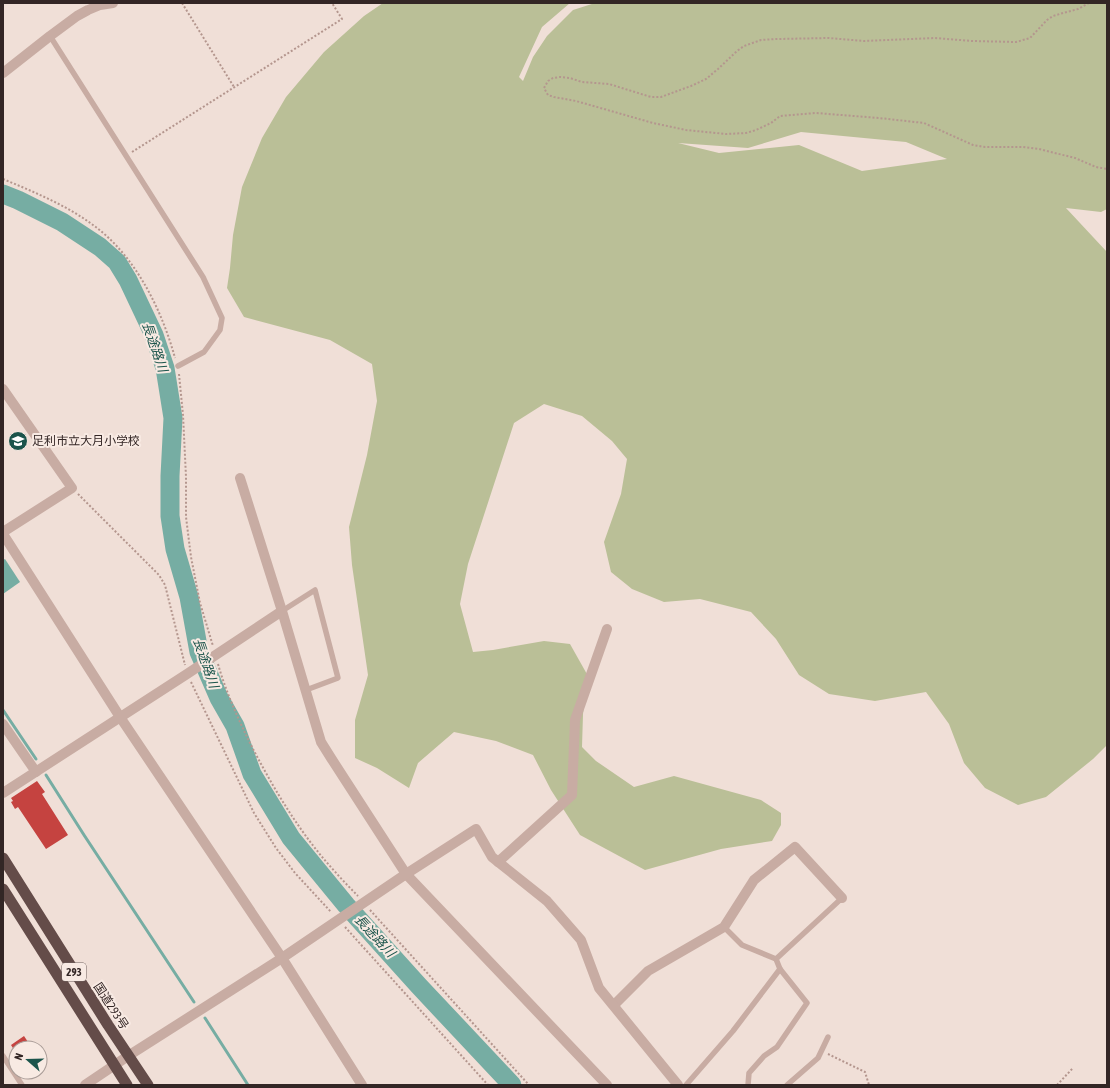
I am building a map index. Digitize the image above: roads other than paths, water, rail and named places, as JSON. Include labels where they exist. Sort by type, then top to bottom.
[{"type":"highway","name":"国道293号","points":[[3,858],[128,1056],[148,1085]]},
{"type":"highway","name":"293","points":[[3,890],[126,1085]]},
{"type":"street","points":[[3,73],[77,16],[100,5],[113,3]]},
{"type":"street","points":[[3,389],[72,488],[3,533],[120,717],[282,958],[362,1085]]},
{"type":"street","points":[[240,478],[321,742],[406,874],[607,1085]]},
{"type":"street","points":[[3,793],[282,611]]},
{"type":"street","points":[[498,862],[572,796],[575,720],[607,629]]},
{"type":"street","points":[[3,724],[36,772]]},
{"type":"street","points":[[85,1085],[282,958],[406,874],[476,829],[492,857],[548,901],[581,940],[598,988],[678,1085]]},
{"type":"street","points":[[614,1006],[648,971],[724,927],[754,880],[795,847],[842,898]]},
{"type":"lane","points":[[50,36],[203,277],[222,318],[220,330],[204,352],[178,366]]},
{"type":"lane","points":[[282,611],[315,590],[338,678],[306,690]]},
{"type":"lane","points":[[776,959],[842,898]]},
{"type":"lane","points":[[724,927],[742,945],[776,959],[780,970],[807,1003],[777,1047],[764,1056],[749,1072],[748,1085]]},
{"type":"lane","points":[[686,1085],[733,1031],[780,970]]},
{"type":"lane","points":[[787,1085],[818,1058],[828,1037]]},
{"type":"lane","points":[[3,1056],[22,1085]]},
{"type":"water","points":[[5,559],[20,582],[3,594],[3,560]]},
{"type":"waterway","name":"長途路川","points":[[3,194],[62,222],[100,247],[117,262],[128,280],[154,335],[165,368],[173,418],[170,476],[170,516],[175,549],[189,597],[199,652],[219,698],[235,726],[252,774],[291,838],[346,905],[419,986],[512,1085]]},
{"type":"waterway","points":[[3,710],[36,759]]},
{"type":"waterway","points":[[46,775],[194,1002]]},
{"type":"waterway","points":[[205,1018],[248,1085]]},
{"type":"place","name":"足利市立大月小学校","points":[[18,441]]}]
